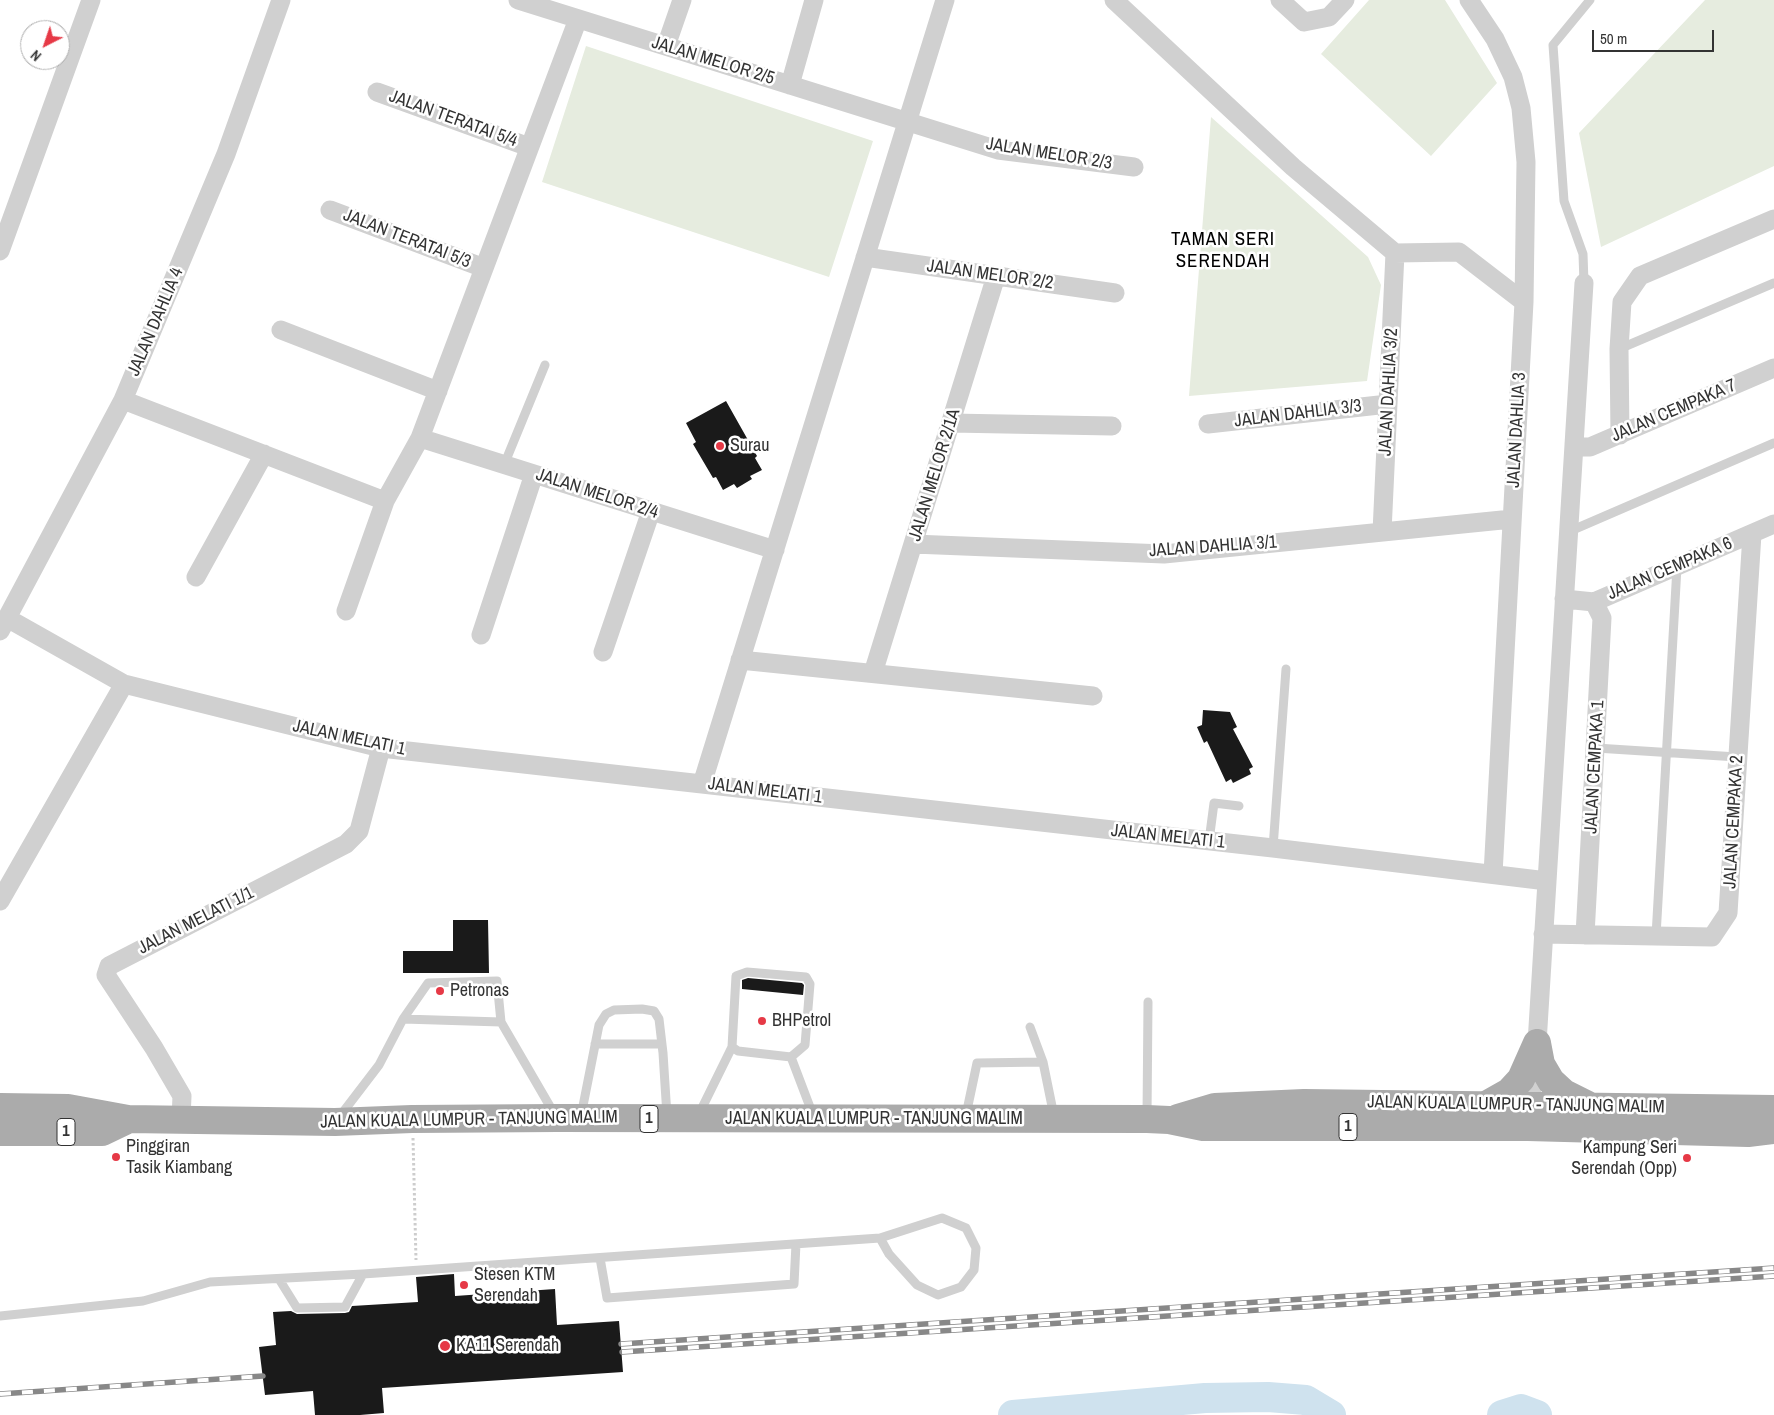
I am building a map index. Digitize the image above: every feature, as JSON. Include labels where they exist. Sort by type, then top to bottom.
[{"type":"main road","points":[[1486,1105],[1509,1092],[1521,1079],[1536,1043]]},
{"type":"main road","points":[[1536,1043],[1541,1064],[1551,1081],[1564,1093],[1589,1106]]},
{"type":"main road","name":"JALAN KUALA LUMPUR - TANJUNG MALIM","points":[[1158,1119],[1216,1107],[1304,1104],[1486,1105],[1529,1116],[1589,1106],[1774,1109]]},
{"type":"main road","name":"JALAN KUALA LUMPUR - TANJUNG MALIM","points":[[0,1107],[68,1108],[128,1119],[335,1122],[412,1119],[569,1118],[1158,1119],[1203,1127],[1529,1116],[1748,1133],[1774,1130]]},
{"type":"main road","name":"JALAN KUALA LUMPUR - TANJUNG MALIM","points":[[0,1132],[102,1132],[128,1119]]},
{"type":"street","points":[[0,251],[92,0]]},
{"type":"street","name":"JALAN DAHLIA 4","points":[[3,624],[123,400],[226,154],[281,0]]},
{"type":"street","name":"JALAN MELOR 2/5","points":[[518,0],[908,122]]},
{"type":"street","points":[[666,46],[682,0]]},
{"type":"street","points":[[790,85],[814,0]]},
{"type":"street","points":[[702,784],[945,0]]},
{"type":"street","points":[[1114,0],[1293,167],[1396,253],[1459,252],[1524,302]]},
{"type":"street","points":[[1280,0],[1304,22],[1329,17],[1345,0]]},
{"type":"street","name":"JALAN DAHLIA 3","points":[[1468,0],[1495,39],[1513,77],[1521,108],[1526,162],[1524,302],[1493,874]]},
{"type":"street","points":[[346,610],[385,501],[420,438],[578,19]]},
{"type":"street","name":"JALAN TERATAI 5/4","points":[[377,92],[529,147]]},
{"type":"street","name":"JALAN MELOR 2/3","points":[[908,122],[998,150],[1134,167]]},
{"type":"street","name":"JALAN TERATAI 5/3","points":[[330,210],[484,268]]},
{"type":"street","points":[[1620,435],[1618,350],[1622,302],[1640,276],[1774,219]]},
{"type":"street","name":"JALAN DAHLIA 3/2","points":[[1382,532],[1396,253]]},
{"type":"street","name":"JALAN MELOR 2/2","points":[[866,257],[1115,293]]},
{"type":"street","name":"JALAN MELOR 2/1A","points":[[873,673],[996,276]]},
{"type":"street","points":[[1529,1116],[1547,881],[1584,283]]},
{"type":"street","points":[[281,330],[438,391]]},
{"type":"street","name":"JALAN CEMPAKA 7","points":[[1574,447],[1590,447],[1774,368]]},
{"type":"street","points":[[123,400],[385,501]]},
{"type":"street","name":"JALAN DAHLIA 3/3","points":[[1208,424],[1388,404]]},
{"type":"street","points":[[951,423],[1112,426]]},
{"type":"street","name":"JALAN MELOR 2/4","points":[[420,438],[774,550]]},
{"type":"street","points":[[196,578],[264,454]]},
{"type":"street","points":[[481,635],[534,474]]},
{"type":"street","points":[[603,652],[651,511]]},
{"type":"street","name":"JALAN DAHLIA 3/1","points":[[913,544],[1164,554],[1512,519]]},
{"type":"street","name":"JALAN CEMPAKA 6","points":[[1564,599],[1594,602],[1774,524]]},
{"type":"street","name":"JALAN CEMPAKA 2","points":[[1543,934],[1712,937],[1728,913],[1752,534]]},
{"type":"street","name":"JALAN CEMPAKA 1","points":[[1585,934],[1602,618],[1594,602]]},
{"type":"street","name":"JALAN MELATI 1","points":[[3,624],[124,684],[381,748],[1274,848],[1547,881]]},
{"type":"street","points":[[740,660],[1092,696]]},
{"type":"street","points":[[0,901],[124,684]]},
{"type":"street","name":"JALAN MELATI 1/1","points":[[181,1119],[182,1096],[154,1048],[106,975],[109,966],[346,844],[359,831],[381,748]]},
{"type":"lane","points":[[1584,283],[1583,254],[1564,201],[1553,45],[1590,0]]},
{"type":"lane","points":[[1618,350],[1774,283]]},
{"type":"lane","points":[[504,465],[545,364]]},
{"type":"lane","points":[[1568,532],[1774,443]]},
{"type":"lane","points":[[1656,936],[1677,566]]},
{"type":"lane","points":[[1274,848],[1286,669]]},
{"type":"lane","points":[[1596,748],[1737,758]]},
{"type":"lane","points":[[1209,841],[1214,803],[1239,806]]},
{"type":"lane","points":[[696,1119],[732,1047],[736,976],[747,972],[806,977],[810,984],[805,1045],[791,1057],[738,1051],[732,1047]]},
{"type":"lane","points":[[335,1122],[379,1065],[403,1019],[428,983],[497,981],[501,1022],[569,1118]]},
{"type":"lane","points":[[1148,1002],[1158,1119]]},
{"type":"lane","points":[[569,1118],[595,1044],[599,1025],[606,1014],[614,1010],[642,1009],[654,1011],[659,1019],[667,1119]]},
{"type":"lane","points":[[403,1019],[501,1022]]},
{"type":"lane","points":[[1030,1027],[1043,1062],[1055,1119]]},
{"type":"lane","points":[[595,1044],[662,1044]]},
{"type":"lane","points":[[791,1057],[814,1119]]},
{"type":"lane","points":[[965,1119],[976,1063],[1043,1062]]},
{"type":"lane","points":[[0,1316],[142,1300],[210,1282],[363,1274],[880,1238],[942,1218],[966,1228],[976,1248],[974,1270],[961,1287],[938,1295],[917,1285],[889,1254],[880,1238]]},
{"type":"lane","points":[[600,1258],[607,1298],[794,1284],[796,1244]]},
{"type":"lane","points":[[279,1279],[297,1308],[345,1306],[363,1274]]},
{"type":"path","points":[[412,1119],[416,1270]]},
{"type":"shaded area","points":[[1369,0],[1445,0],[1497,83],[1431,156],[1321,54]]},
{"type":"shaded area","points":[[1705,0],[1774,0],[1774,166],[1601,247],[1579,133]]},
{"type":"shaded area","points":[[586,46],[873,141],[829,277],[542,182]]},
{"type":"shaded area","points":[[1211,117],[1368,257],[1381,285],[1367,381],[1189,396]]},
{"type":"building","name":"Surau","points":[[726,401],[757,456],[755,458],[762,470],[750,476],[752,479],[737,488],[734,484],[723,490],[716,477],[713,478],[693,444],[696,442],[686,423]]},
{"type":"building","points":[[1203,710],[1230,712],[1237,727],[1233,729],[1253,767],[1249,769],[1251,774],[1233,783],[1231,779],[1226,782],[1207,741],[1204,743],[1197,727],[1202,725]]},
{"type":"building","points":[[453,920],[488,920],[489,973],[403,973],[403,951],[453,951]]},
{"type":"building","points":[[748,978],[802,983],[804,985],[803,995],[742,989],[742,980]]},
{"type":"building","name":"KA11 Serendah","points":[[454,1274],[455,1296],[555,1289],[557,1325],[619,1321],[623,1372],[382,1388],[384,1413],[360,1415],[315,1415],[313,1391],[265,1395],[259,1347],[276,1345],[273,1312],[291,1311],[297,1314],[345,1313],[349,1312],[352,1306],[418,1302],[416,1277]]},
{"type":"waterway","points":[[1013,1415],[1205,1398],[1268,1397],[1306,1400],[1331,1415]]},
{"type":"waterway","points":[[1502,1415],[1521,1409],[1537,1415]]},
{"type":"railway","points":[[621,1344],[1774,1268]]},
{"type":"railway","points":[[622,1352],[1774,1276]]},
{"type":"railway","points":[[0,1394],[263,1376]]},
{"type":"place","name":"Surau","points":[[720,446]]},
{"type":"place","name":"Petronas","points":[[440,991]]},
{"type":"place","name":"BHPetrol","points":[[762,1021]]},
{"type":"place","name":"Pinggiran Tasik Kiambang","points":[[116,1157]]},
{"type":"place","name":"Kampung Seri Serendah (Opp)","points":[[1687,1158]]},
{"type":"place","name":"Stesen KTM Serendah","points":[[464,1285]]},
{"type":"place","name":"KA11 Serendah","points":[[445,1346]]},
{"type":"district","name":"TAMAN SERI SERENDAH","points":[[1223,251]]}]
